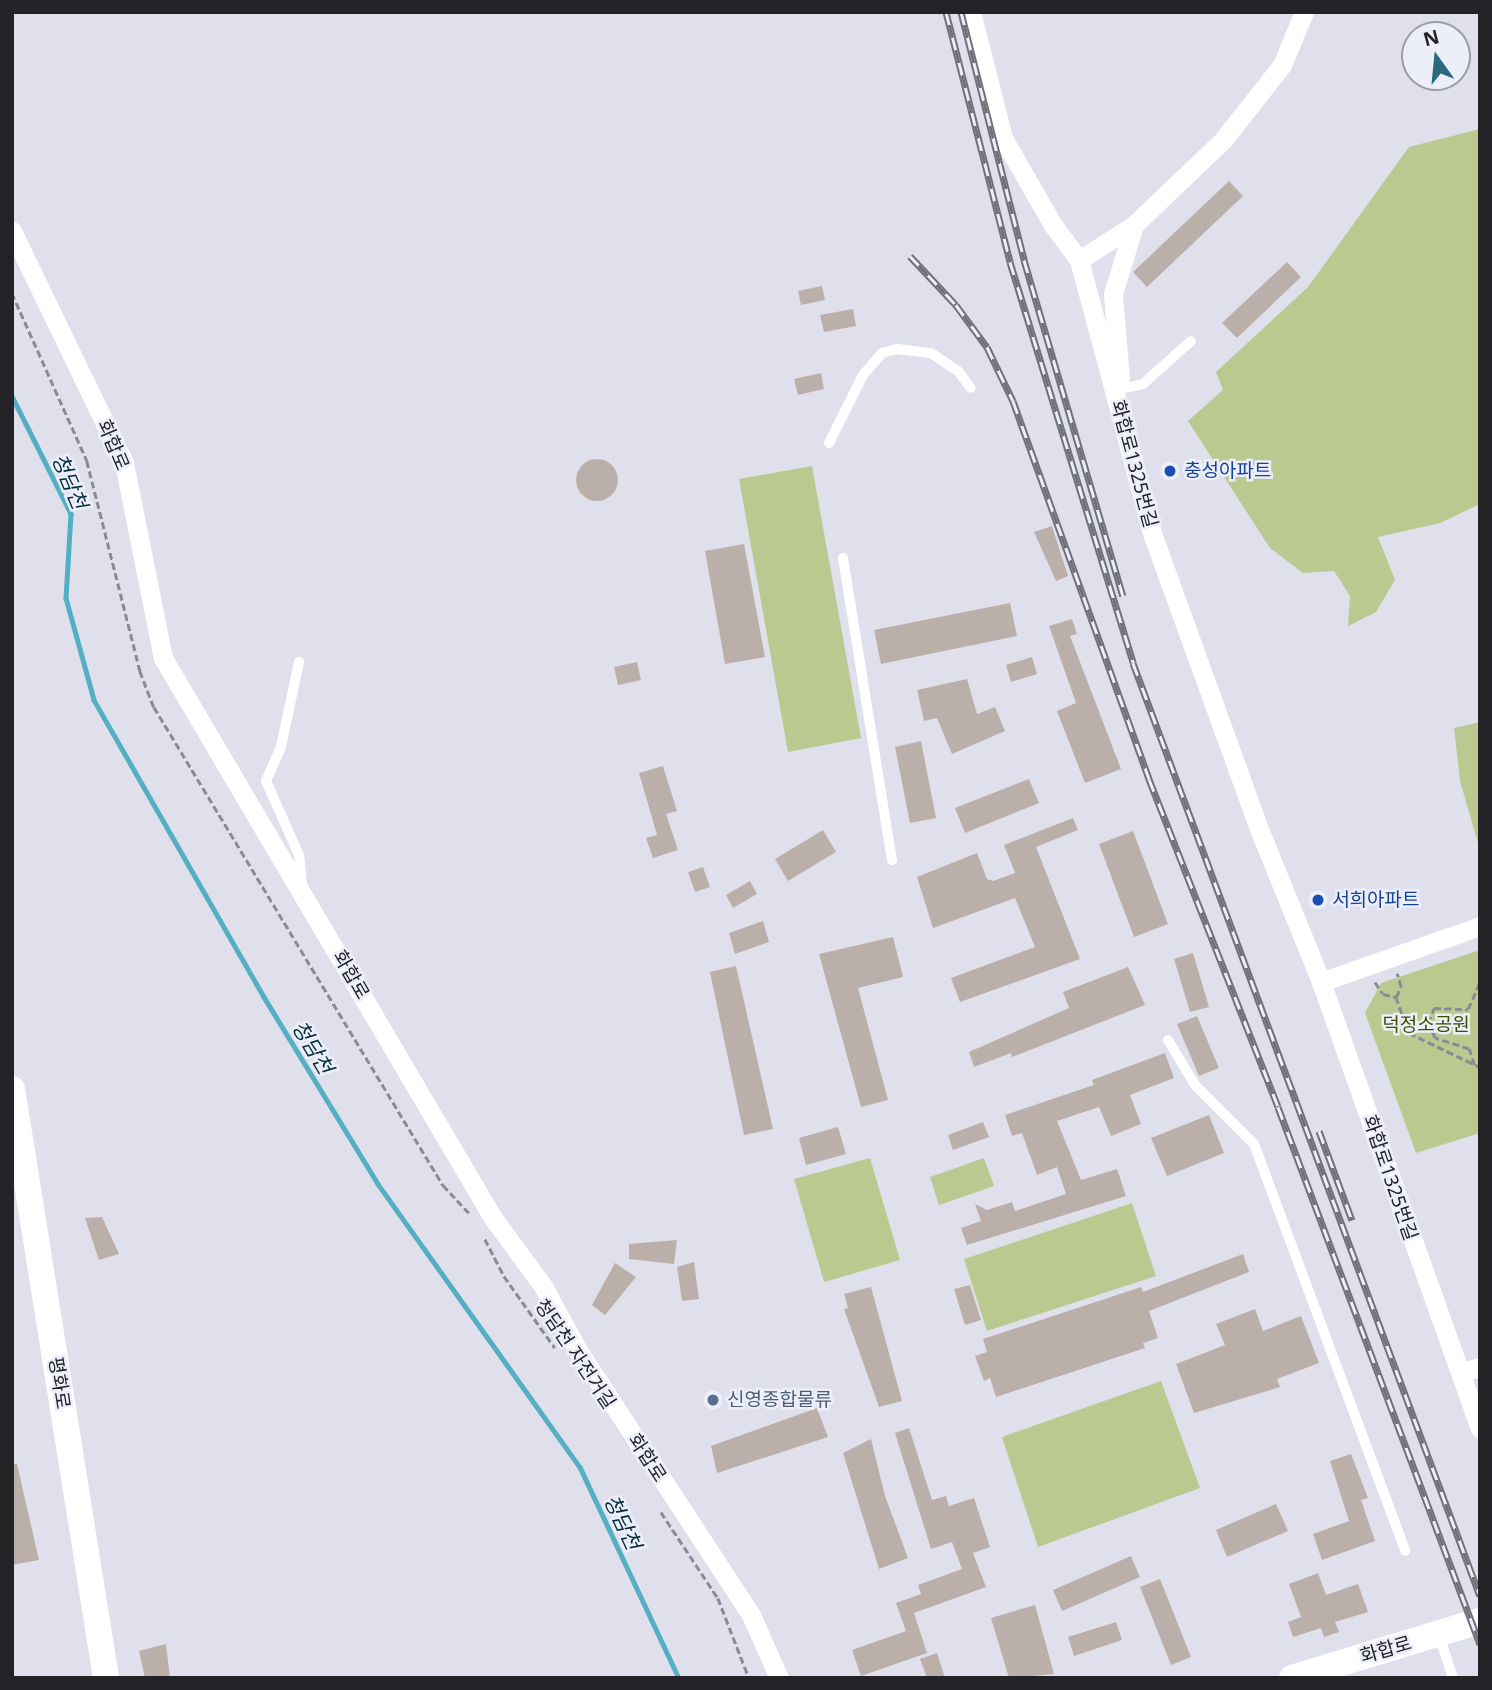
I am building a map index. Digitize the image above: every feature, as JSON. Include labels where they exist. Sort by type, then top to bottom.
[{"type":"main road","name":"평화로","points":[[12,1088],[106,1678]]},
{"type":"main road","name":"화합로","points":[[1292,1678],[1460,1628]]},
{"type":"street","points":[[971,12],[1003,138],[1039,203],[1079,260],[1134,225],[1223,140],[1259,98],[1282,65],[1304,12]]},
{"type":"street","points":[[1126,435],[1112,293],[1134,225]]},
{"type":"street","name":"화합로","points":[[12,231],[124,463],[163,658],[493,1218],[543,1286],[585,1361],[751,1615],[779,1678]]},
{"type":"street","name":"화합로1325번길","points":[[1079,260],[1153,536],[1215,713],[1321,982],[1480,1430]]},
{"type":"street","points":[[1321,982],[1480,926]]},
{"type":"street","points":[[1461,1373],[1480,1367]]},
{"type":"lane","points":[[1121,389],[1143,384],[1191,341]]},
{"type":"lane","points":[[829,443],[863,375],[882,353],[897,349],[931,353],[958,370],[971,388]]},
{"type":"lane","points":[[843,558],[892,860]]},
{"type":"lane","points":[[299,662],[281,747],[266,781],[299,855],[303,894]]},
{"type":"lane","points":[[1168,1040],[1195,1085],[1254,1144],[1405,1551]]},
{"type":"lane","name":"화합로","points":[[1452,1678],[1460,1628]]},
{"type":"path","points":[[1397,974],[1401,986],[1396,997],[1409,1033],[1480,1067]]},
{"type":"path","points":[[1375,982],[1383,995],[1396,997]]},
{"type":"path","points":[[1474,1065],[1468,1049],[1435,1038],[1428,1023],[1434,1008],[1468,1009],[1480,982]]},
{"type":"path","name":"청담천 자전거길","points":[[481,1228],[492,1255],[556,1349]]},
{"type":"path","points":[[660,1509],[718,1598],[749,1678]]},
{"type":"green space","points":[[1480,129],[1480,504],[1440,523],[1378,537],[1395,580],[1376,612],[1348,626],[1350,596],[1334,571],[1303,573],[1270,548],[1188,421],[1223,390],[1216,372],[1308,287],[1409,147]]},
{"type":"green space","points":[[812,466],[861,738],[788,752],[739,479]]},
{"type":"green space","points":[[1480,722],[1480,850],[1460,781],[1454,728]]},
{"type":"green space","name":"덕정소공원","points":[[1480,950],[1480,1133],[1416,1153],[1365,1013],[1381,983]]},
{"type":"green space","points":[[870,1158],[900,1260],[824,1282],[794,1179]]},
{"type":"green space","points":[[984,1158],[994,1186],[939,1205],[930,1177]]},
{"type":"green space","points":[[1132,1203],[1156,1276],[987,1331],[964,1259]]},
{"type":"green space","points":[[1161,1381],[1200,1488],[1038,1547],[1002,1437]]},
{"type":"building","points":[[1229,181],[1243,196],[1147,287],[1133,272]]},
{"type":"building","points":[[1287,262],[1301,277],[1237,338],[1222,323]]},
{"type":"building","points":[[822,286],[825,300],[801,305],[798,291]]},
{"type":"building","points":[[853,309],[856,326],[824,332],[820,315]]},
{"type":"building","points":[[821,373],[824,389],[798,395],[794,379]]},
{"type":"building","points":[[597,459],[612,465],[618,480],[612,495],[597,501],[582,495],[576,480],[582,465]]},
{"type":"building","points":[[1052,526],[1068,576],[1056,581],[1034,532]]},
{"type":"building","points":[[744,544],[765,657],[725,664],[705,551]]},
{"type":"building","points":[[1010,603],[1017,636],[881,664],[874,630]]},
{"type":"building","points":[[1072,619],[1077,634],[1070,636],[1121,769],[1085,783],[1057,711],[1076,703],[1049,626]]},
{"type":"building","points":[[1032,657],[1037,674],[1011,682],[1006,665]]},
{"type":"building","points":[[637,662],[641,680],[618,685],[614,667]]},
{"type":"building","points":[[967,679],[977,714],[995,707],[1005,731],[952,754],[937,718],[924,721],[917,690]]},
{"type":"building","points":[[921,741],[936,818],[910,823],[895,747]]},
{"type":"building","points":[[663,766],[677,811],[666,814],[678,850],[653,858],[646,838],[657,835],[639,773]]},
{"type":"building","points":[[1029,779],[1039,803],[965,833],[955,808]]},
{"type":"building","points":[[1073,818],[1078,830],[1036,847],[1080,959],[960,1002],[951,978],[1035,947],[1015,898],[933,928],[917,877],[977,853],[987,879],[993,881],[1015,873],[1004,845]]},
{"type":"building","points":[[823,830],[836,852],[788,881],[775,859]]},
{"type":"building","points":[[1133,831],[1168,924],[1134,937],[1099,844]]},
{"type":"building","points":[[703,867],[710,887],[695,892],[688,872]]},
{"type":"building","points":[[750,881],[757,894],[733,908],[726,895]]},
{"type":"building","points":[[763,921],[769,942],[735,954],[729,933]]},
{"type":"building","points":[[893,937],[903,977],[858,988],[888,1100],[861,1107],[819,954]]},
{"type":"building","points":[[1193,953],[1209,1007],[1190,1012],[1174,959]]},
{"type":"building","points":[[736,966],[773,1129],[744,1135],[710,972]]},
{"type":"building","points":[[1128,967],[1145,1005],[1012,1057],[1011,1053],[974,1067],[969,1052],[1069,1008],[1063,992]]},
{"type":"building","points":[[1197,1016],[1219,1068],[1199,1076],[1177,1024]]},
{"type":"building","points":[[1165,1053],[1174,1078],[1130,1095],[1141,1124],[1111,1136],[1099,1107],[1057,1121],[1081,1180],[1117,1169],[1126,1196],[967,1245],[961,1228],[981,1221],[975,1204],[987,1210],[1012,1202],[1015,1211],[1066,1194],[1057,1167],[1037,1175],[1022,1133],[1012,1136],[1005,1115],[1094,1085],[1092,1080]]},
{"type":"building","points":[[1209,1115],[1224,1153],[1167,1176],[1151,1138]]},
{"type":"building","points":[[983,1122],[989,1137],[953,1150],[948,1135]]},
{"type":"building","points":[[838,1127],[846,1154],[806,1165],[799,1138]]},
{"type":"building","points":[[102,1217],[119,1254],[99,1260],[85,1218]]},
{"type":"building","points":[[677,1240],[674,1264],[629,1259],[629,1244]]},
{"type":"building","points":[[1243,1254],[1249,1272],[1149,1311],[1158,1338],[1143,1343],[1145,1348],[996,1397],[990,1378],[984,1381],[975,1356],[987,1352],[983,1339],[1141,1287],[1143,1292]]},
{"type":"building","points":[[694,1262],[699,1299],[682,1301],[677,1267]]},
{"type":"building","points":[[615,1263],[636,1277],[605,1315],[592,1305]]},
{"type":"building","points":[[970,1285],[981,1320],[965,1325],[954,1289]]},
{"type":"building","points":[[871,1287],[902,1401],[879,1407],[844,1309],[848,1308],[844,1294]]},
{"type":"building","points":[[1255,1309],[1263,1331],[1301,1316],[1319,1363],[1277,1379],[1280,1387],[1194,1413],[1176,1364],[1225,1345],[1216,1324]]},
{"type":"building","points":[[817,1408],[828,1437],[717,1473],[711,1446]]},
{"type":"building","points":[[909,1428],[932,1500],[946,1496],[949,1506],[974,1498],[990,1547],[973,1553],[986,1587],[914,1613],[927,1653],[861,1676],[852,1650],[906,1631],[896,1603],[921,1594],[918,1585],[962,1569],[952,1542],[931,1549],[895,1433]]},
{"type":"building","points":[[871,1439],[885,1496],[908,1558],[879,1569],[843,1453]]},
{"type":"building","points":[[1351,1454],[1368,1498],[1361,1500],[1375,1541],[1322,1560],[1313,1534],[1349,1521],[1330,1461]]},
{"type":"building","points":[[12,1464],[17,1464],[39,1560],[12,1565]]},
{"type":"building","points":[[1276,1504],[1288,1531],[1227,1557],[1216,1530]]},
{"type":"building","points":[[1131,1556],[1140,1577],[1062,1611],[1053,1590]]},
{"type":"building","points":[[1318,1573],[1326,1595],[1358,1584],[1368,1612],[1335,1622],[1339,1632],[1324,1637],[1321,1628],[1293,1637],[1288,1622],[1301,1617],[1289,1584]]},
{"type":"building","points":[[1160,1579],[1191,1657],[1171,1665],[1140,1587]]},
{"type":"building","points":[[1035,1605],[1054,1674],[1009,1678],[991,1618]]},
{"type":"building","points":[[1116,1622],[1122,1640],[1074,1656],[1068,1637]]},
{"type":"building","points":[[166,1644],[170,1678],[145,1678],[139,1651]]},
{"type":"building","points":[[937,1653],[945,1678],[927,1678],[920,1659]]},
{"type":"waterway","name":"청담천","points":[[12,396],[71,514],[66,598],[94,700],[264,997],[378,1184],[580,1467],[679,1678]]},
{"type":"railway","points":[[946,12],[1010,262],[1133,663],[1480,1596]]},
{"type":"railway","points":[[961,12],[1024,260],[1123,596]]},
{"type":"railway","points":[[910,256],[956,305],[987,347],[1013,401],[1149,779],[1278,1107],[1480,1644]]},
{"type":"railway","points":[[1319,1131],[1352,1220]]},
{"type":"place","name":"충성아파트","points":[[1170,471]]},
{"type":"place","name":"서희아파트","points":[[1318,900]]},
{"type":"place","name":"신영종합물류","points":[[713,1400]]}]
